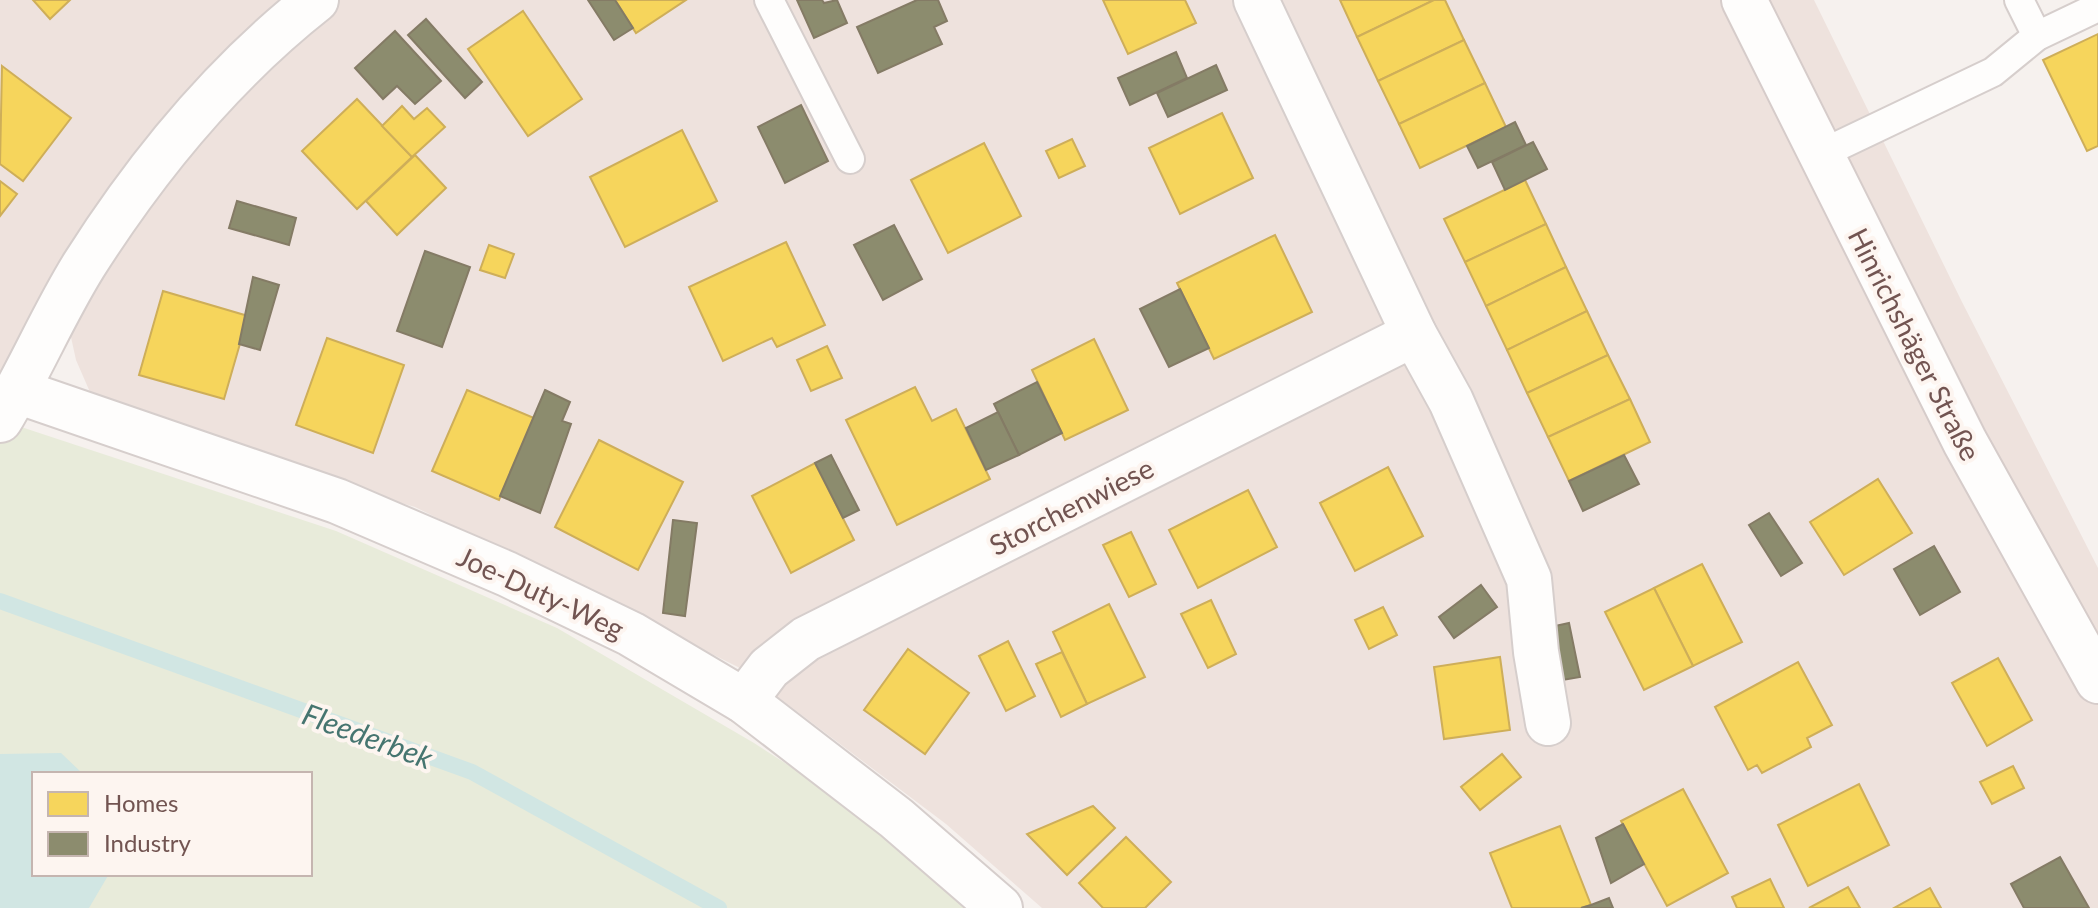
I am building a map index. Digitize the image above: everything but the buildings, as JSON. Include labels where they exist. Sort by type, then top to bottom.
[{"type":"street","points":[[9,406],[83,267],[137,187],[200,106],[316,0]]},
{"type":"street","points":[[1256,0],[1414,334],[1451,401],[1529,579],[1536,652],[1548,723]]},
{"type":"street","name":"Hinrichshäger Straße","points":[[1744,0],[1965,442],[2098,681]]},
{"type":"street","name":"Storchenwiese","points":[[744,701],[769,668],[806,639],[1414,334]]},
{"type":"street","name":"Joe-Duty-Weg","points":[[9,406],[337,501],[631,634],[744,701],[896,818],[1000,908]]},
{"type":"lane","points":[[769,0],[850,159]]},
{"type":"lane","points":[[2019,0],[2037,36]]},
{"type":"lane","points":[[1819,155],[1993,72],[2037,36],[2098,7]]},
{"type":"shaded area","points":[[0,0],[1814,0],[1962,302],[2098,568],[2098,908],[1042,908],[946,824],[738,667],[415,507],[128,423],[93,399],[76,360],[69,328],[0,387]]},
{"type":"shaded area","points":[[61,753],[81,772],[32,772],[32,876],[108,876],[89,908],[0,908],[0,754]]},
{"type":"green space","points":[[0,420],[336,531],[557,628],[754,743],[850,805],[970,908],[0,908]]},
{"type":"waterway","name":"Fleederbek","points":[[0,601],[472,772],[719,908]]}]
